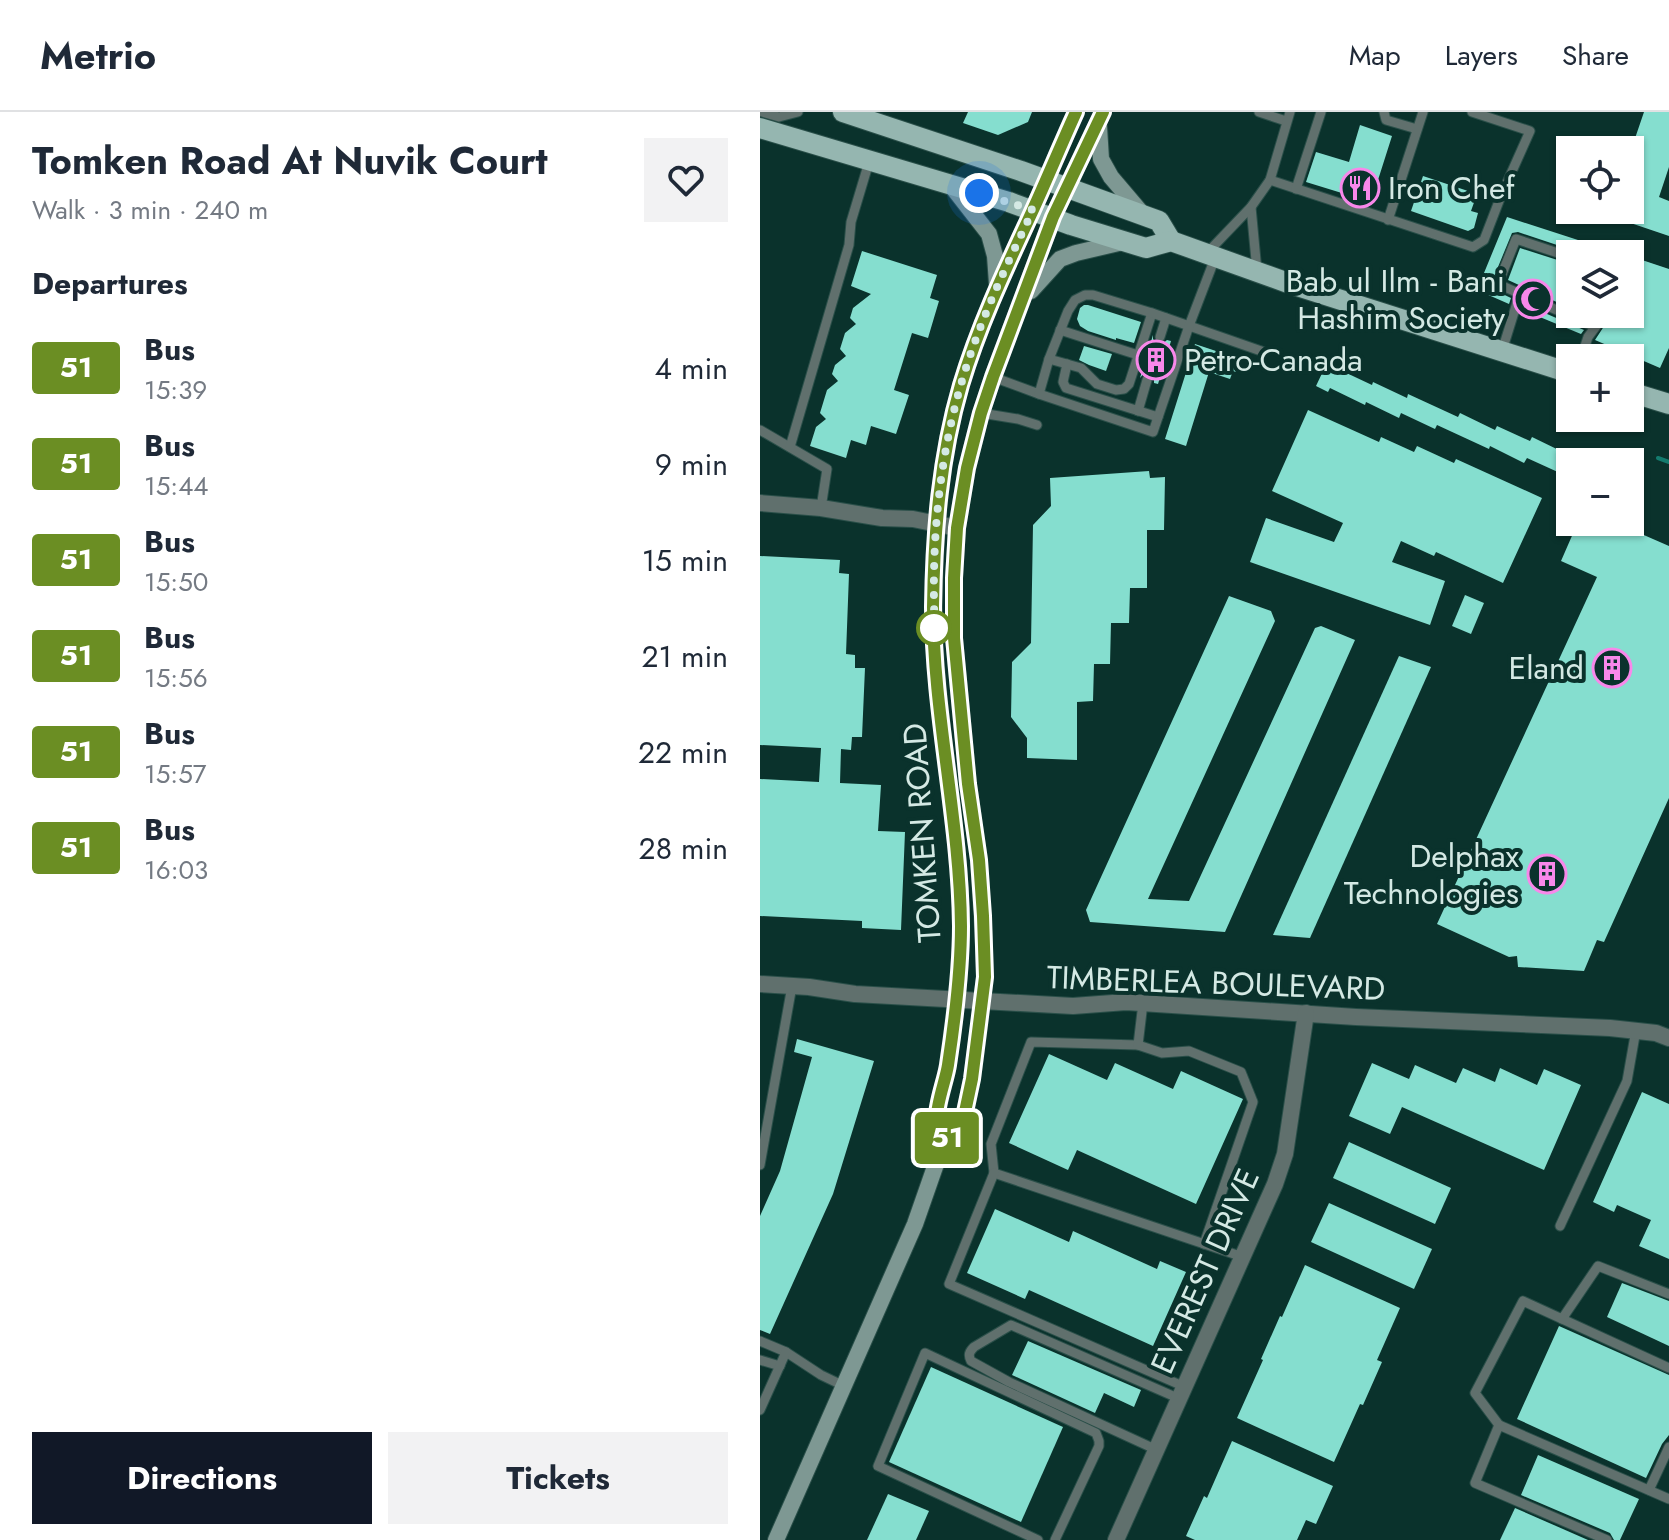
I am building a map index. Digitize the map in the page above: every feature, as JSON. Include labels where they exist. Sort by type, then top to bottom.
[{"type":"main road","points":[[843,112],[1159,221],[1171,241]]},
{"type":"main road","name":"TOMKEN ROAD","points":[[944,1141],[937,1118],[948,1068],[961,927],[959,875],[945,764],[933,608],[936,524],[944,458],[976,339],[1076,112]]},
{"type":"main road","points":[[1101,117],[1101,159],[1111,177],[1146,218]]},
{"type":"main road","name":"TOMKEN ROAD","points":[[776,1540],[915,1224],[944,1141],[962,1126],[972,1079],[985,977],[982,902],[954,638],[957,528],[967,468],[993,377],[1053,217],[1101,117]]},
{"type":"main road","points":[[760,128],[950,184],[1146,248],[1171,241],[1556,369]]},
{"type":"main road","points":[[950,184],[989,234],[998,288]]},
{"type":"main road","points":[[1020,304],[1060,259],[1125,242]]},
{"type":"main road","points":[[1644,396],[1669,404]]},
{"type":"street","points":[[760,503],[821,508],[957,528]]},
{"type":"street","name":"TIMBERLEA BOULEVARD","points":[[760,984],[855,994],[1073,1006],[1126,1002],[1371,1018],[1636,1030],[1669,1038]]},
{"type":"street","name":"EVEREST DRIVE","points":[[1116,1540],[1275,1184],[1285,1154],[1306,1013]]},
{"type":"lane","points":[[762,112],[779,117],[798,112]]},
{"type":"lane","points":[[1296,189],[1321,112]]},
{"type":"lane","points":[[1388,220],[1423,112]]},
{"type":"lane","points":[[1270,180],[1473,247],[1484,240],[1530,131],[1472,112]]},
{"type":"lane","points":[[993,377],[1153,432],[1210,255],[1270,180],[1288,117],[1264,113]]},
{"type":"lane","points":[[1385,116],[1417,129]]},
{"type":"lane","points":[[790,447],[849,245],[851,222],[869,161]]},
{"type":"lane","points":[[1251,207],[1257,272]]},
{"type":"lane","points":[[1556,252],[1516,239],[1498,284],[1556,309]]},
{"type":"lane","points":[[1502,352],[1520,293]]},
{"type":"lane","points":[[1039,394],[1049,359],[1071,305],[1085,295],[1152,313],[1264,352]]},
{"type":"lane","points":[[1049,359],[1082,368],[1099,385],[1119,391],[1129,384],[1152,313]]},
{"type":"lane","points":[[1160,337],[1166,318]]},
{"type":"lane","points":[[1060,330],[1138,355]]},
{"type":"lane","points":[[1067,364],[1063,382],[1066,388],[1158,417]]},
{"type":"lane","points":[[1138,411],[1147,380]]},
{"type":"lane","points":[[981,413],[1037,425]]},
{"type":"lane","points":[[760,430],[827,469],[821,508]]},
{"type":"lane","points":[[760,1165],[792,986]]},
{"type":"lane","points":[[1138,1045],[1143,1003]]},
{"type":"lane","points":[[1560,1226],[1627,1081],[1636,1030]]},
{"type":"lane","points":[[1183,1393],[949,1284],[994,1173],[991,1144],[1031,1042],[1138,1045],[1162,1053],[1189,1051],[1241,1072],[1253,1102],[1204,1244]]},
{"type":"lane","points":[[994,1173],[1243,1257]]},
{"type":"lane","points":[[1562,1319],[1598,1266],[1669,1294]]},
{"type":"lane","points":[[1669,1368],[1523,1301],[1475,1393],[1499,1425],[1669,1499]]},
{"type":"lane","points":[[1157,1450],[1009,1382],[971,1361],[970,1351],[1011,1325],[1183,1393]]},
{"type":"lane","points":[[760,1341],[786,1352],[844,1386]]},
{"type":"lane","points":[[760,1410],[786,1352]]},
{"type":"lane","points":[[1038,1540],[878,1466],[925,1353],[1096,1433],[1099,1446],[1055,1540]]},
{"type":"lane","points":[[760,1360],[780,1366]]},
{"type":"lane","points":[[1499,1425],[1475,1483],[1607,1540]]},
{"type":"lane","points":[[1649,1490],[1669,1447]]},
{"type":"building","points":[[968,112],[1032,112],[1028,122],[998,135],[963,123]]},
{"type":"building","points":[[1644,112],[1669,112],[1669,167],[1659,197],[1669,201],[1669,236],[1634,224],[1644,224],[1644,136],[1636,136]]},
{"type":"building","points":[[1360,125],[1392,136],[1371,202],[1306,182],[1316,152],[1349,162]]},
{"type":"building","points":[[1423,176],[1477,194],[1471,211],[1478,213],[1474,228],[1468,231],[1411,211]]},
{"type":"building","points":[[1507,217],[1578,240],[1556,240],[1556,245],[1518,232],[1512,233],[1491,284],[1494,290],[1511,298],[1509,304],[1477,290]]},
{"type":"building","points":[[1520,248],[1556,260],[1556,302],[1508,280]]},
{"type":"building","points":[[862,251],[937,275],[930,298],[939,301],[928,338],[912,333],[894,390],[909,395],[896,434],[871,426],[866,445],[851,440],[846,458],[810,446],[816,427],[826,419],[820,413],[827,390],[838,381],[832,374],[835,365],[846,356],[840,349],[845,333],[856,324],[850,318],[853,308],[871,294],[851,286]]},
{"type":"building","points":[[1644,261],[1669,269],[1669,348],[1660,368],[1644,361],[1644,344],[1604,344],[1595,340],[1603,328],[1644,328]]},
{"type":"building","points":[[1524,304],[1556,318],[1556,324],[1523,310]]},
{"type":"building","points":[[1084,305],[1141,322],[1134,343],[1116,340],[1080,326],[1077,319]]},
{"type":"building","points":[[1566,328],[1584,330],[1581,334]]},
{"type":"building","name":"Petro-Canada","points":[[1153,335],[1157,344],[1171,341],[1158,384],[1154,383],[1150,373],[1144,373],[1140,378]]},
{"type":"building","points":[[1195,344],[1237,358],[1236,361],[1240,362],[1230,379],[1209,372],[1186,446],[1165,439]]},
{"type":"building","points":[[1084,346],[1112,354],[1106,371],[1079,360]]},
{"type":"building","points":[[1325,367],[1336,372],[1338,369],[1407,398],[1408,394],[1458,417],[1460,413],[1495,430],[1497,426],[1530,441],[1532,437],[1556,449],[1556,471],[1527,458],[1524,463],[1437,425],[1435,429],[1401,413],[1399,418],[1330,388],[1328,392],[1316,386]]},
{"type":"building","points":[[1308,410],[1379,442],[1381,437],[1414,452],[1417,446],[1454,463],[1456,459],[1542,498],[1503,583],[1436,552],[1434,556],[1401,541],[1392,562],[1445,581],[1430,625],[1250,562],[1266,518],[1334,542],[1343,523],[1272,491]]},
{"type":"building","points":[[1149,471],[1150,478],[1165,477],[1164,530],[1147,530],[1147,588],[1130,588],[1129,623],[1111,623],[1110,664],[1094,664],[1093,701],[1077,702],[1077,760],[1027,758],[1027,738],[1011,717],[1012,662],[1031,643],[1033,525],[1051,506],[1050,478]]},
{"type":"building","points":[[1644,535],[1669,546],[1669,798],[1604,942],[1597,940],[1584,971],[1518,967],[1517,956],[1509,957],[1437,924],[1597,577],[1561,561],[1572,536]]},
{"type":"building","points":[[760,556],[840,560],[839,573],[849,574],[846,654],[855,655],[855,668],[865,668],[862,737],[852,737],[851,750],[841,749],[840,783],[881,785],[878,831],[905,832],[901,930],[862,928],[862,921],[760,916],[760,779],[819,782],[821,748],[760,745]]},
{"type":"building","points":[[1465,595],[1484,603],[1471,634],[1452,626]]},
{"type":"building","points":[[1229,596],[1271,611],[1275,621],[1148,899],[1189,901],[1315,628],[1321,626],[1355,640],[1225,932],[1090,922],[1086,910]]},
{"type":"building","points":[[1399,656],[1431,667],[1310,938],[1273,935]]},
{"type":"building","points":[[797,1039],[874,1061],[833,1194],[770,1334],[760,1330],[760,1216],[780,1171],[812,1057],[794,1052]]},
{"type":"building","points":[[1049,1054],[1107,1080],[1115,1063],[1173,1089],[1181,1071],[1243,1099],[1196,1204],[1077,1150],[1068,1170],[1009,1143]]},
{"type":"building","points":[[1372,1063],[1409,1079],[1415,1065],[1456,1083],[1463,1068],[1495,1082],[1500,1068],[1537,1085],[1544,1069],[1581,1085],[1544,1170],[1402,1107],[1390,1134],[1349,1116]]},
{"type":"building","points":[[1642,1092],[1669,1104],[1669,1259],[1639,1246],[1651,1220],[1617,1205],[1614,1212],[1593,1202]]},
{"type":"building","points":[[1349,1142],[1451,1188],[1435,1224],[1333,1178]]},
{"type":"building","points":[[1329,1203],[1432,1249],[1414,1289],[1311,1242]]},
{"type":"building","points":[[995,1209],[1069,1242],[1073,1231],[1157,1269],[1160,1261],[1186,1272],[1153,1346],[1029,1290],[1025,1299],[967,1273]]},
{"type":"building","points":[[1305,1265],[1400,1308],[1377,1360],[1382,1362],[1334,1462],[1237,1418]]},
{"type":"building","points":[[1622,1283],[1669,1301],[1669,1346],[1607,1317]]},
{"type":"building","points":[[1559,1326],[1669,1375],[1669,1435],[1646,1478],[1517,1419]]},
{"type":"building","points":[[1028,1341],[1141,1390],[1134,1407],[1104,1393],[1095,1413],[1012,1375]]},
{"type":"building","points":[[931,1367],[1063,1427],[1021,1522],[889,1462]]},
{"type":"building","points":[[1232,1441],[1333,1486],[1316,1524],[1306,1520],[1297,1540],[1195,1540],[1186,1536]]},
{"type":"building","points":[[1538,1455],[1639,1499],[1620,1540],[1614,1540],[1610,1533],[1521,1495]]},
{"type":"building","points":[[888,1494],[929,1511],[916,1540],[867,1540]]},
{"type":"building","points":[[1515,1508],[1588,1540],[1500,1540]]},
{"type":"waterway","points":[[1658,458],[1669,462]]},
{"type":"bus line","name":"51","points":[[1076,112],[976,339],[954,412],[939,492],[933,608],[945,764],[959,875],[961,927],[959,976],[948,1068],[937,1118],[944,1141],[962,1126],[972,1079],[985,977],[979,860],[968,784],[954,638],[957,528],[967,468],[993,377],[1053,217],[1103,112]]},
{"type":"place","name":"Iron Chef","points":[[1360,188]]},
{"type":"place","name":"Bab ul Ilm - Bani Hashim Society","points":[[1533,299]]},
{"type":"place","name":"Petro-Canada","points":[[1156,360]]},
{"type":"place","name":"Eland","points":[[1612,668]]},
{"type":"place","name":"Delphax Technologies","points":[[1547,874]]},
{"type":"route","points":[[934,628],[935,633],[936,524],[944,458],[954,412],[976,339],[1033,210],[979,193]]}]
